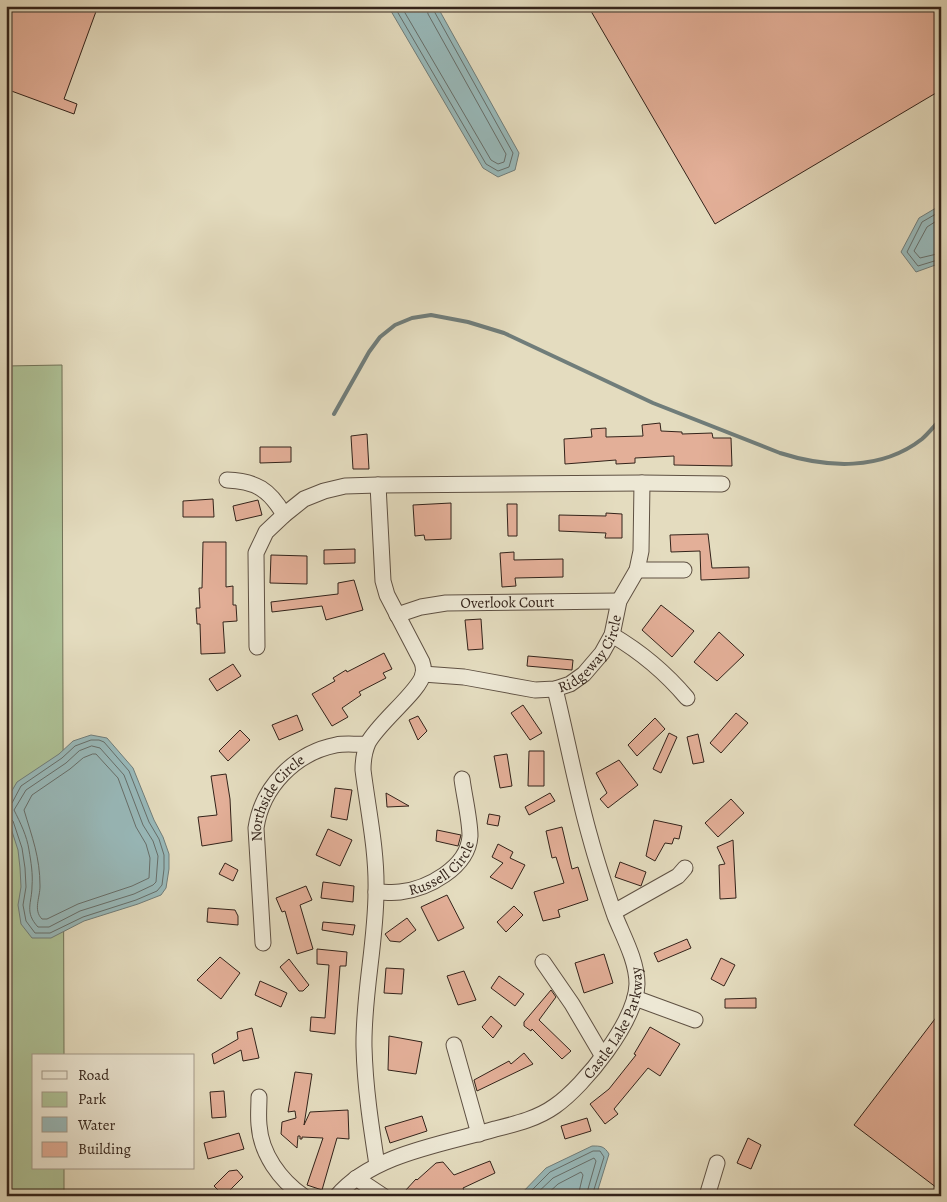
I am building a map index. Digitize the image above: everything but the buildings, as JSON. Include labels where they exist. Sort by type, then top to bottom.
[{"type":"street","points":[[227,480],[244,481],[261,488],[276,500],[284,515]]},
{"type":"street","name":"Ridgeway Circle","points":[[423,674],[464,677],[535,690],[555,689],[570,684],[584,674],[602,653],[612,635],[619,601],[637,570],[641,551],[642,483]]},
{"type":"street","points":[[257,647],[256,553],[266,532],[284,515],[304,499],[324,491],[345,486],[378,485],[722,484]]},
{"type":"street","points":[[377,1165],[367,1102],[364,1047],[376,892],[375,858],[363,770],[364,757],[367,744],[377,728],[419,684],[423,674],[422,662],[387,595],[383,581],[378,485]]},
{"type":"street","points":[[637,570],[684,570]]},
{"type":"street","name":"Overlook Court","points":[[397,615],[421,607],[446,603],[619,601]]},
{"type":"street","points":[[612,635],[633,647],[655,664],[687,698]]},
{"type":"street","name":"Castle Lake Parkway","points":[[337,1196],[356,1178],[377,1165],[399,1156],[526,1121],[553,1107],[579,1086],[628,1018],[635,998],[637,982],[635,968],[589,836],[555,689]]},
{"type":"street","name":"Northside Circle","points":[[262,943],[256,828],[258,813],[263,800],[283,774],[307,755],[336,745],[367,744]]},
{"type":"street","name":"Russell Circle","points":[[376,892],[400,892],[423,886],[444,875],[461,859],[470,836],[462,778]]},
{"type":"street","points":[[614,912],[678,876],[685,868]]},
{"type":"street","points":[[543,962],[572,1004],[602,1055]]},
{"type":"street","points":[[635,998],[695,1020]]},
{"type":"street","points":[[454,1045],[479,1134]]},
{"type":"street","points":[[259,1097],[259,1126],[262,1142],[270,1160],[280,1176],[303,1196]]},
{"type":"street","points":[[707,1196],[717,1163]]},
{"type":"street","points":[[356,1178],[383,1196]]},
{"type":"green space","points":[[62,365],[64,1054],[32,1054],[32,1170],[64,1170],[64,1196],[6,1196],[6,366]]},
{"type":"water","points":[[388,6],[437,6],[519,153],[515,170],[498,177],[483,168]]},
{"type":"water","points":[[941,205],[941,263],[916,272],[901,252],[919,218]]},
{"type":"water","points":[[91,735],[107,738],[133,768],[169,854],[166,888],[161,895],[84,921],[51,938],[32,938],[21,924],[18,905],[21,887],[20,868],[18,850],[8,819],[7,808],[10,794],[17,782],[59,754],[73,741]]},
{"type":"water","points":[[592,1146],[602,1147],[609,1154],[596,1196],[519,1196],[546,1168]]},
{"type":"waterway","points":[[334,414],[369,352],[380,337],[395,325],[412,318],[431,315],[468,322],[504,333],[653,403],[780,453],[816,462],[853,464],[889,457],[922,439],[941,419]]}]
